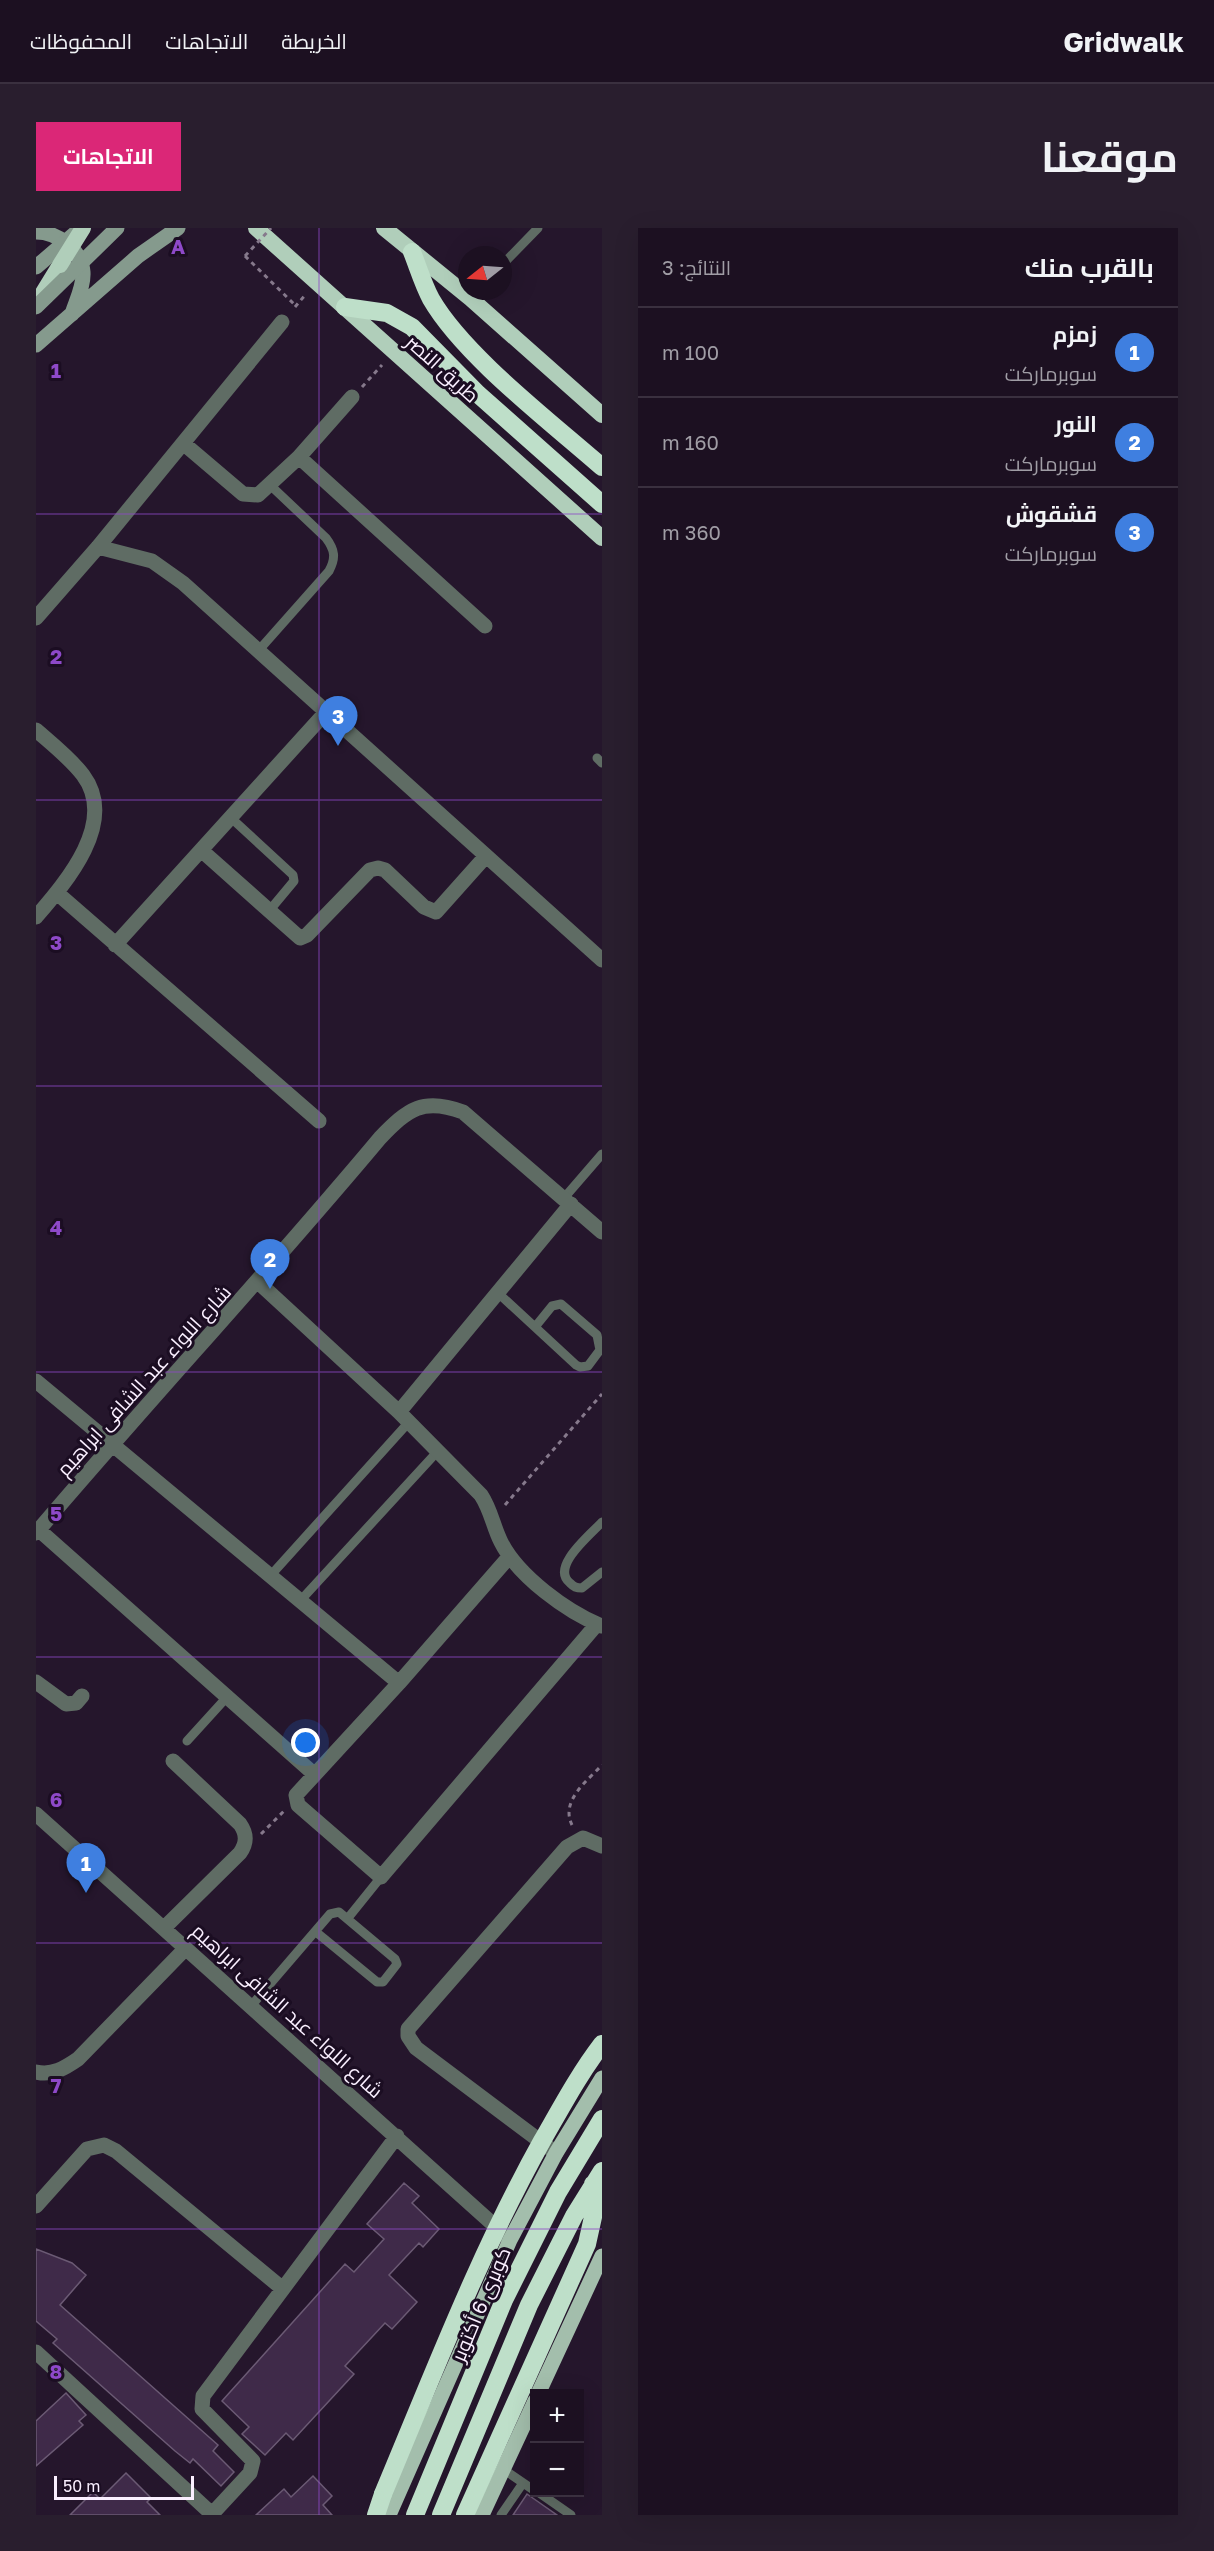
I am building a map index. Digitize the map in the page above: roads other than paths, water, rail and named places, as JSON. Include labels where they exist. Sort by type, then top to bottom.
[{"type":"highway","points":[[36,306],[82,228]]},
{"type":"highway","name":"طريق النصر","points":[[256,228],[602,538]]},
{"type":"highway","points":[[384,228],[412,252],[458,284]]},
{"type":"highway","points":[[412,252],[430,298],[442,315],[497,374],[602,467]]},
{"type":"highway","points":[[478,300],[602,415]]},
{"type":"highway","points":[[345,307],[400,318],[412,327],[478,394],[602,504]]},
{"type":"highway","points":[[376,2515],[483,2255],[507,2204],[579,2077],[602,2044]]},
{"type":"highway","name":"كوبرى 6 أكتوبر","points":[[415,2515],[504,2300],[558,2192],[602,2119]]},
{"type":"highway","points":[[441,2515],[530,2305],[597,2177]]},
{"type":"highway","points":[[465,2515],[587,2244],[595,2208],[597,2177]]},
{"type":"main road","points":[[36,267],[82,228]]},
{"type":"main road","points":[[36,306],[117,228]]},
{"type":"main road","points":[[36,345],[138,256],[178,228]]},
{"type":"main road","points":[[36,232],[48,232],[64,240],[78,257],[83,272],[72,314]]},
{"type":"main road","points":[[388,2515],[510,2240],[556,2153],[602,2078]]},
{"type":"main road","points":[[540,2389],[602,2256]]},
{"type":"main road","points":[[482,2515],[530,2410]]},
{"type":"street","points":[[36,618],[98,547],[282,322]]},
{"type":"street","points":[[183,443],[243,494],[258,495],[299,457],[352,397]]},
{"type":"street","points":[[299,457],[484,626]]},
{"type":"street","points":[[98,547],[131,554],[159,566],[259,650],[602,960]]},
{"type":"street","points":[[115,945],[327,711]]},
{"type":"street","points":[[36,730],[84,776],[95,799],[95,822],[86,845],[57,893],[36,916]]},
{"type":"street","points":[[201,850],[297,937],[303,937],[364,874],[378,868],[385,870],[424,907],[436,912],[486,856]]},
{"type":"street","points":[[57,893],[319,1120]]},
{"type":"street","name":"شارع اللواء عبد الشافى ابراهيم","points":[[37,1532],[111,1445],[258,1282],[380,1138],[399,1119],[417,1108],[441,1104],[463,1112],[602,1232]]},
{"type":"street","points":[[404,1417],[567,1201]]},
{"type":"street","points":[[258,1282],[404,1417],[481,1495],[509,1557],[568,1608],[599,1625],[381,1877],[298,1805],[295,1798],[297,1792],[399,1683],[509,1557]]},
{"type":"street","points":[[36,1381],[399,1683]]},
{"type":"street","points":[[37,1532],[314,1774]]},
{"type":"street","points":[[36,1682],[66,1704],[76,1703],[82,1696]]},
{"type":"street","points":[[165,1928],[240,1853],[246,1840],[245,1830],[240,1824],[173,1761]]},
{"type":"street","name":"شارع اللواء عبد الشافى ابراهيم","points":[[36,1814],[397,2136],[510,2240]]},
{"type":"street","points":[[556,2153],[416,2048],[408,2036],[408,2029],[567,1847],[583,1838],[602,1846]]},
{"type":"street","points":[[36,2072],[43,2074],[63,2070],[78,2060],[185,1949]]},
{"type":"street","points":[[36,2352],[213,2515],[250,2473],[253,2461],[206,2414],[201,2402],[203,2396],[397,2136]]},
{"type":"street","points":[[36,2206],[87,2149],[104,2145],[116,2151],[283,2289]]},
{"type":"lane","points":[[512,255],[538,228]]},
{"type":"lane","points":[[259,650],[329,571],[334,560],[334,548],[326,538],[270,486]]},
{"type":"lane","points":[[230,817],[294,878],[269,911]]},
{"type":"lane","points":[[567,1201],[602,1154]]},
{"type":"lane","points":[[498,1293],[535,1327],[580,1367],[588,1366],[600,1350],[597,1335],[561,1304],[552,1306],[535,1327]]},
{"type":"lane","points":[[271,1575],[404,1417]]},
{"type":"lane","points":[[300,1601],[437,1452]]},
{"type":"lane","points":[[602,1522],[567,1560],[564,1572],[565,1579],[576,1588],[582,1588],[602,1572]]},
{"type":"lane","points":[[187,1741],[227,1697]]},
{"type":"lane","points":[[348,1918],[381,1877]]},
{"type":"lane","points":[[251,2006],[316,1932],[334,1912],[339,1911],[348,1918],[396,1960],[396,1965],[384,1982],[377,1982],[316,1932]]},
{"type":"lane","points":[[503,2469],[530,2488]]},
{"type":"lane","points":[[501,2515],[523,2483]]},
{"type":"lane","points":[[542,2497],[560,2512],[571,2515]]},
{"type":"place","name":"قشقوش","points":[[338,746]]},
{"type":"place","name":"النور","points":[[270,1289]]},
{"type":"place","name":"زمزم","points":[[86,1893]]}]
